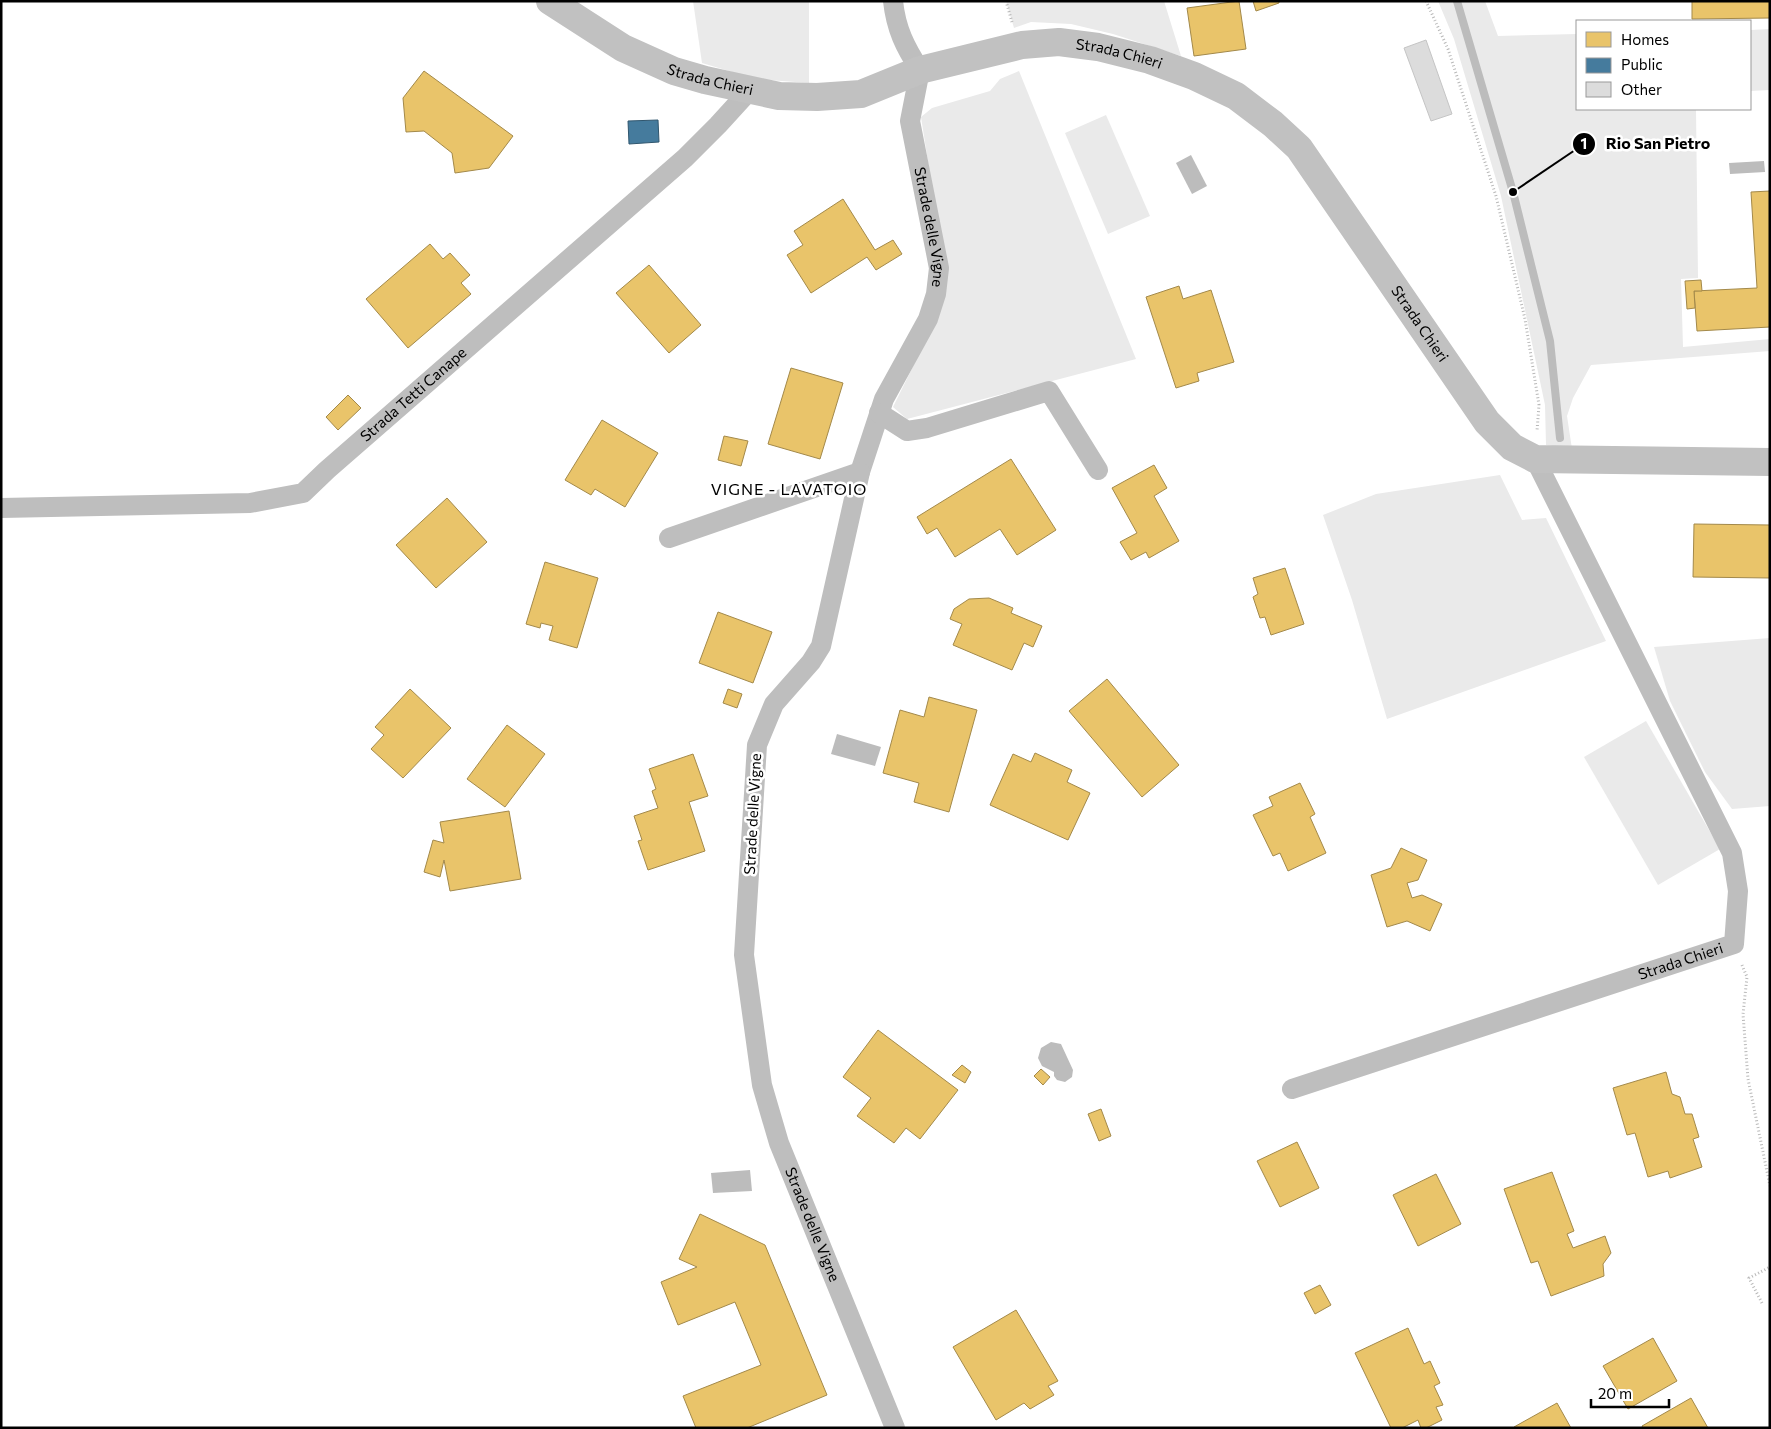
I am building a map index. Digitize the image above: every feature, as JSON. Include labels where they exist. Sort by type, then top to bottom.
[{"type":"main road","name":"Strada Chieri","points":[[550,1],[623,48],[674,71],[748,91],[779,96],[817,98],[861,94],[920,70],[1022,45],[1059,42],[1098,47],[1150,60],[1194,76],[1236,96],[1273,124],[1299,148],[1487,422],[1512,447],[1535,459],[1770,462]]},
{"type":"street","points":[[893,1],[895,18],[906,48],[920,70]]},
{"type":"street","name":"Strade delle Vigne","points":[[895,1428],[779,1143],[762,1085],[744,955],[757,745],[774,704],[810,662],[821,646],[860,472],[879,413],[884,399],[928,319],[936,294],[939,268],[910,121],[920,70]]},
{"type":"street","name":"Strada Tetti Canape","points":[[1,508],[250,504],[303,493],[685,158],[748,91]]},
{"type":"street","points":[[879,413],[907,431],[927,428],[1049,391],[1098,470]]},
{"type":"street","name":"Strada Chieri","points":[[1292,1090],[1734,944],[1738,891],[1732,853],[1535,459]]},
{"type":"street","points":[[669,538],[860,472]]},
{"type":"path","points":[[1006,1],[1014,27]]},
{"type":"path","points":[[1426,1],[1448,49],[1496,196],[1525,319],[1539,406],[1535,459]]},
{"type":"path","points":[[1734,944],[1747,977],[1743,1014],[1748,1079],[1770,1186]]},
{"type":"path","points":[[1762,1303],[1749,1278],[1770,1267]]},
{"type":"shaded area","points":[[693,1],[809,1],[809,83],[756,79],[702,63]]},
{"type":"shaded area","points":[[1006,1],[1164,1],[1181,56],[1113,34],[1071,24],[1031,22],[1014,28]]},
{"type":"shaded area","points":[[1438,1],[1485,1],[1498,36],[1576,34],[1576,110],[1696,110],[1698,278],[1681,279],[1683,347],[1770,339],[1770,351],[1591,365],[1573,398],[1567,416],[1572,449],[1546,445],[1545,405],[1501,196],[1454,39]]},
{"type":"shaded area","points":[[1770,29],[1770,90],[1751,91],[1751,30]]},
{"type":"shaded area","points":[[1019,71],[1136,359],[907,419],[893,407],[939,314],[945,270],[921,117],[932,108],[990,91],[1000,79]]},
{"type":"shaded area","points":[[1106,115],[1150,216],[1108,234],[1065,133]]},
{"type":"shaded area","points":[[1191,155],[1207,186],[1192,194],[1176,163]]},
{"type":"shaded area","points":[[1764,161],[1765,172],[1730,174],[1729,163]]},
{"type":"shaded area","points":[[1500,475],[1522,520],[1546,518],[1606,641],[1387,719],[1352,600],[1323,515],[1376,494]]},
{"type":"shaded area","points":[[1770,638],[1770,806],[1732,809],[1705,772],[1670,701],[1654,647]]},
{"type":"shaded area","points":[[1646,721],[1720,849],[1658,885],[1584,757]]},
{"type":"shaded area","points":[[837,734],[881,747],[875,766],[831,754]]},
{"type":"shaded area","points":[[1051,1042],[1061,1044],[1073,1070],[1072,1077],[1065,1082],[1057,1080],[1054,1072],[1042,1066],[1038,1058],[1041,1048]]},
{"type":"shaded area","points":[[750,1170],[752,1191],[713,1193],[711,1173]]},
{"type":"building: Homes","points":[[1239,1],[1246,49],[1194,56],[1187,8]]},
{"type":"building: Homes","points":[[1253,1],[1279,1],[1279,3],[1256,11]]},
{"type":"building: Homes","points":[[1692,1],[1770,1],[1770,18],[1692,19]]},
{"type":"building: Homes","points":[[424,71],[513,136],[489,168],[455,173],[452,153],[424,131],[406,132],[403,98]]},
{"type":"building: Homes","points":[[1770,191],[1770,327],[1697,331],[1694,291],[1757,288],[1751,192]]},
{"type":"building: Homes","points":[[843,199],[875,250],[893,240],[902,254],[876,270],[867,257],[811,293],[787,255],[803,245],[794,231]]},
{"type":"building: Homes","points":[[430,244],[443,259],[450,253],[470,275],[461,283],[471,294],[408,348],[366,299]]},
{"type":"building: Homes","points":[[649,265],[701,325],[669,353],[616,293]]},
{"type":"building: Homes","points":[[1701,280],[1702,291],[1694,291],[1695,308],[1687,309],[1685,281]]},
{"type":"building: Homes","points":[[1179,286],[1183,299],[1211,290],[1234,362],[1197,373],[1199,381],[1176,388],[1146,297]]},
{"type":"building: Homes","points":[[791,368],[843,383],[820,459],[768,444]]},
{"type":"building: Homes","points":[[348,395],[361,408],[338,430],[326,417]]},
{"type":"building: Homes","points":[[602,420],[658,453],[625,507],[595,489],[591,495],[565,480]]},
{"type":"building: Homes","points":[[724,436],[748,441],[741,466],[718,460]]},
{"type":"building: Homes","points":[[1011,459],[1056,530],[1017,555],[1000,529],[955,557],[937,528],[927,534],[917,517]]},
{"type":"building: Homes","points":[[1154,465],[1167,488],[1154,496],[1179,541],[1149,558],[1146,552],[1131,560],[1120,542],[1137,533],[1112,488]]},
{"type":"building: Homes","points":[[447,498],[487,542],[436,588],[396,545]]},
{"type":"building: Homes","points":[[1694,524],[1770,525],[1770,578],[1693,577]]},
{"type":"building: Homes","points":[[545,562],[598,578],[577,648],[549,640],[553,626],[541,623],[540,628],[526,624]]},
{"type":"building: Homes","points":[[1285,568],[1304,624],[1271,635],[1265,617],[1260,618],[1253,597],[1258,594],[1253,578]]},
{"type":"building: Homes","points":[[989,598],[1013,608],[1011,613],[1042,626],[1033,647],[1024,643],[1012,670],[953,645],[962,624],[950,619],[954,609],[969,599]]},
{"type":"building: Homes","points":[[718,612],[772,632],[753,683],[699,663]]},
{"type":"building: Homes","points":[[1107,679],[1179,765],[1142,797],[1069,711]]},
{"type":"building: Homes","points":[[410,689],[451,728],[403,778],[371,749],[384,735],[375,727]]},
{"type":"building: Homes","points":[[728,689],[742,694],[737,708],[723,703]]},
{"type":"building: Homes","points":[[929,697],[977,710],[949,812],[914,802],[919,783],[883,773],[900,710],[924,717]]},
{"type":"building: Homes","points":[[507,725],[545,754],[505,807],[467,779]]},
{"type":"building: Homes","points":[[1035,753],[1072,770],[1067,782],[1090,793],[1068,840],[990,805],[1013,754],[1031,762]]},
{"type":"building: Homes","points":[[693,754],[708,796],[689,802],[705,851],[648,870],[638,841],[642,840],[634,816],[658,808],[652,791],[656,789],[649,769]]},
{"type":"building: Homes","points":[[1300,783],[1315,814],[1310,817],[1326,853],[1288,871],[1280,853],[1273,856],[1253,815],[1273,806],[1269,797]]},
{"type":"building: Homes","points":[[509,811],[521,879],[450,891],[444,860],[440,877],[424,872],[433,840],[444,843],[440,822]]},
{"type":"building: Homes","points":[[1401,848],[1427,860],[1418,880],[1407,883],[1412,898],[1422,895],[1442,904],[1430,931],[1407,921],[1387,927],[1371,875],[1391,868]]},
{"type":"building: Homes","points":[[878,1030],[958,1090],[920,1139],[906,1128],[894,1143],[857,1116],[871,1098],[843,1077]]},
{"type":"building: Homes","points":[[962,1065],[971,1072],[965,1083],[952,1075]]},
{"type":"building: Homes","points":[[1041,1069],[1050,1077],[1043,1085],[1034,1076]]},
{"type":"building: Homes","points":[[1666,1072],[1672,1094],[1680,1097],[1685,1114],[1692,1114],[1699,1137],[1693,1139],[1702,1167],[1670,1178],[1668,1171],[1648,1177],[1635,1133],[1627,1135],[1613,1088]]},
{"type":"building: Homes","points":[[1101,1109],[1111,1136],[1099,1141],[1088,1114]]},
{"type":"building: Homes","points":[[1297,1142],[1319,1188],[1280,1207],[1257,1161]]},
{"type":"building: Homes","points":[[1552,1172],[1574,1231],[1567,1234],[1573,1248],[1605,1236],[1611,1253],[1603,1264],[1604,1276],[1551,1296],[1538,1261],[1531,1263],[1504,1189]]},
{"type":"building: Homes","points":[[1436,1174],[1461,1224],[1418,1246],[1393,1195]]},
{"type":"building: Homes","points":[[700,1214],[765,1245],[827,1395],[747,1428],[696,1428],[683,1396],[761,1365],[735,1302],[678,1325],[661,1282],[697,1267],[679,1259]]},
{"type":"building: Homes","points":[[1320,1285],[1331,1305],[1315,1314],[1304,1293]]},
{"type":"building: Homes","points":[[1016,1310],[1058,1381],[1048,1386],[1054,1395],[1030,1409],[1024,1403],[996,1420],[953,1347]]},
{"type":"building: Homes","points":[[1408,1328],[1424,1364],[1430,1361],[1440,1383],[1434,1386],[1443,1405],[1436,1407],[1442,1420],[1426,1428],[1421,1428],[1418,1420],[1402,1428],[1391,1428],[1355,1353]]},
{"type":"building: Homes","points":[[1653,1338],[1677,1381],[1628,1409],[1603,1366]]},
{"type":"building: Homes","points":[[1691,1398],[1708,1428],[1643,1428],[1642,1426]]},
{"type":"building: Homes","points":[[1557,1403],[1571,1428],[1514,1428],[1514,1427]]},
{"type":"building: Public","points":[[658,120],[659,142],[629,144],[628,121]]},
{"type":"building: Other","points":[[1426,40],[1452,114],[1431,121],[1404,48]]},
{"type":"waterway","points":[[1457,1],[1513,192],[1550,341],[1560,438]]},
{"type":"place","name":"Rio San Pietro","points":[[1513,192]]},
{"type":"district","name":"VIGNE - LAVATOIO","points":[[789,489]]}]
